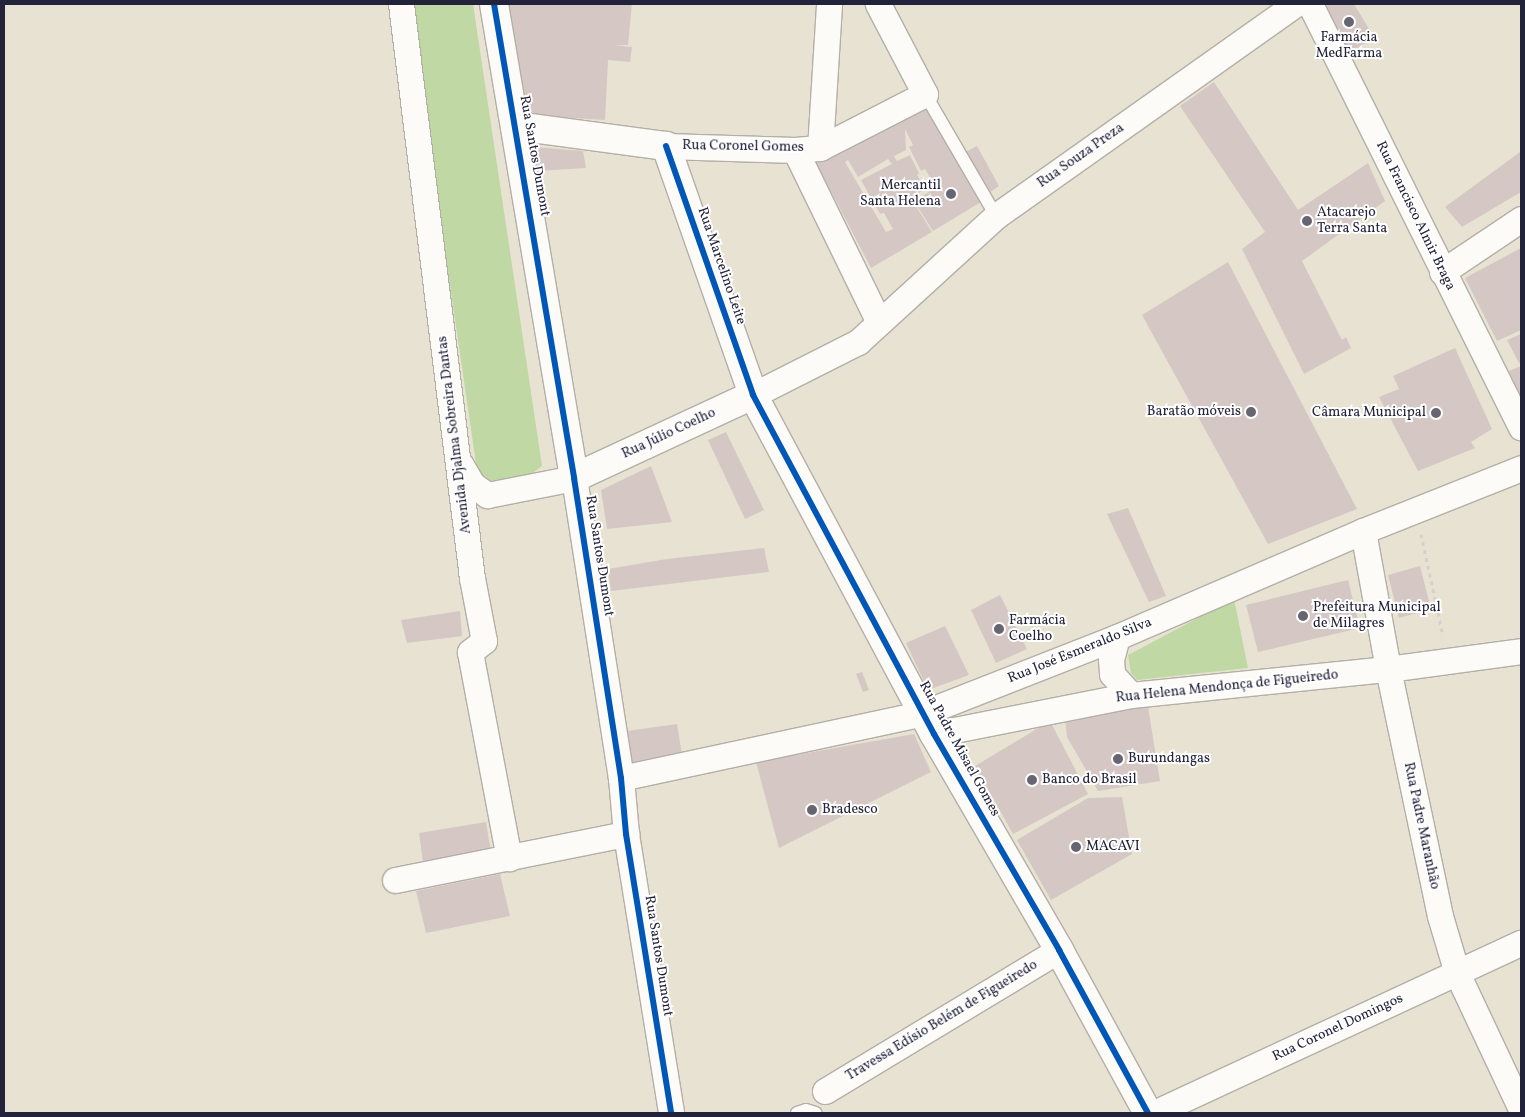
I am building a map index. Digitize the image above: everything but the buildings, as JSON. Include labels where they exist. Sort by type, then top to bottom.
[{"type":"street","name":"Avenida Djalma Sobreira Dantas","points":[[401,4],[472,578],[484,641],[470,652],[509,858]]},
{"type":"street","name":"Rua Santos Dumont","points":[[494,4],[574,478],[621,778],[626,834],[671,1113]]},
{"type":"street","points":[[820,148],[829,4]]},
{"type":"street","points":[[820,148],[925,94],[878,4]]},
{"type":"street","name":"Rua Souza Preza","points":[[879,322],[996,216],[1295,4]]},
{"type":"street","name":"Rua Francisco Almir Braga","points":[[1310,4],[1442,272],[1521,427]]},
{"type":"street","points":[[516,126],[666,146]]},
{"type":"street","name":"Rua Coronel Gomes","points":[[666,146],[795,150],[820,148]]},
{"type":"street","name":"Rua Marcelino Leite","points":[[666,146],[753,394]]},
{"type":"street","points":[[795,150],[879,322]]},
{"type":"street","points":[[1442,272],[1521,219]]},
{"type":"street","name":"Rua Júlio Coelho","points":[[458,461],[472,484],[488,495],[574,478],[753,394],[858,342],[879,322]]},
{"type":"street","name":"Rua Padre Misael Gomes","points":[[753,394],[929,723],[1059,950],[1148,1113]]},
{"type":"street","name":"Rua José Esmeraldo Silva","points":[[621,778],[929,723],[1117,637],[1364,531],[1416,512],[1521,468]]},
{"type":"street","name":"Rua Padre Maranhão","points":[[1364,531],[1388,669],[1440,916],[1457,973],[1521,1109]]},
{"type":"street","points":[[1117,637],[1111,659],[1112,674],[1131,695]]},
{"type":"street","name":"Rua Helena Mendonça de Figueiredo","points":[[929,723],[1131,695],[1388,669],[1521,651]]},
{"type":"street","points":[[395,880],[626,834]]},
{"type":"street","name":"Rua Coronel Domingos","points":[[1154,1113],[1521,944]]},
{"type":"street","name":"Travessa Edísio Belém de Figueiredo","points":[[820,1102],[1059,950]]},
{"type":"lane","points":[[925,94],[996,216]]},
{"type":"lane","points":[[797,1113],[820,1102]]},
{"type":"path","points":[[1416,512],[1448,662]]},
{"type":"green space","points":[[409,4],[473,4],[542,466],[530,475],[491,481],[477,470]]},
{"type":"green space","points":[[1234,599],[1248,668],[1137,680],[1131,673],[1128,655]]},
{"type":"cycle path","points":[[494,4],[574,478],[621,778],[626,834],[671,1113]]},
{"type":"cycle path","points":[[666,146],[753,395],[934,734],[1059,950],[1148,1113]]},
{"type":"place","name":"Farmácia MedFarma","points":[[1349,22]]},
{"type":"place","name":"Mercantil Santa Helena","points":[[951,194]]},
{"type":"place","name":"Atacarejo Terra Santa","points":[[1307,221]]},
{"type":"place","name":"Baratão móveis","points":[[1251,412]]},
{"type":"place","name":"Câmara Municipal","points":[[1436,413]]},
{"type":"place","name":"Prefeitura Municipal de Milagres","points":[[1303,616]]},
{"type":"place","name":"Farmácia Coelho","points":[[999,629]]},
{"type":"place","name":"Burundangas","points":[[1118,759]]},
{"type":"place","name":"Banco do Brasil","points":[[1032,780]]},
{"type":"place","name":"Bradesco","points":[[812,810]]},
{"type":"place","name":"MACAVI","points":[[1076,847]]}]
